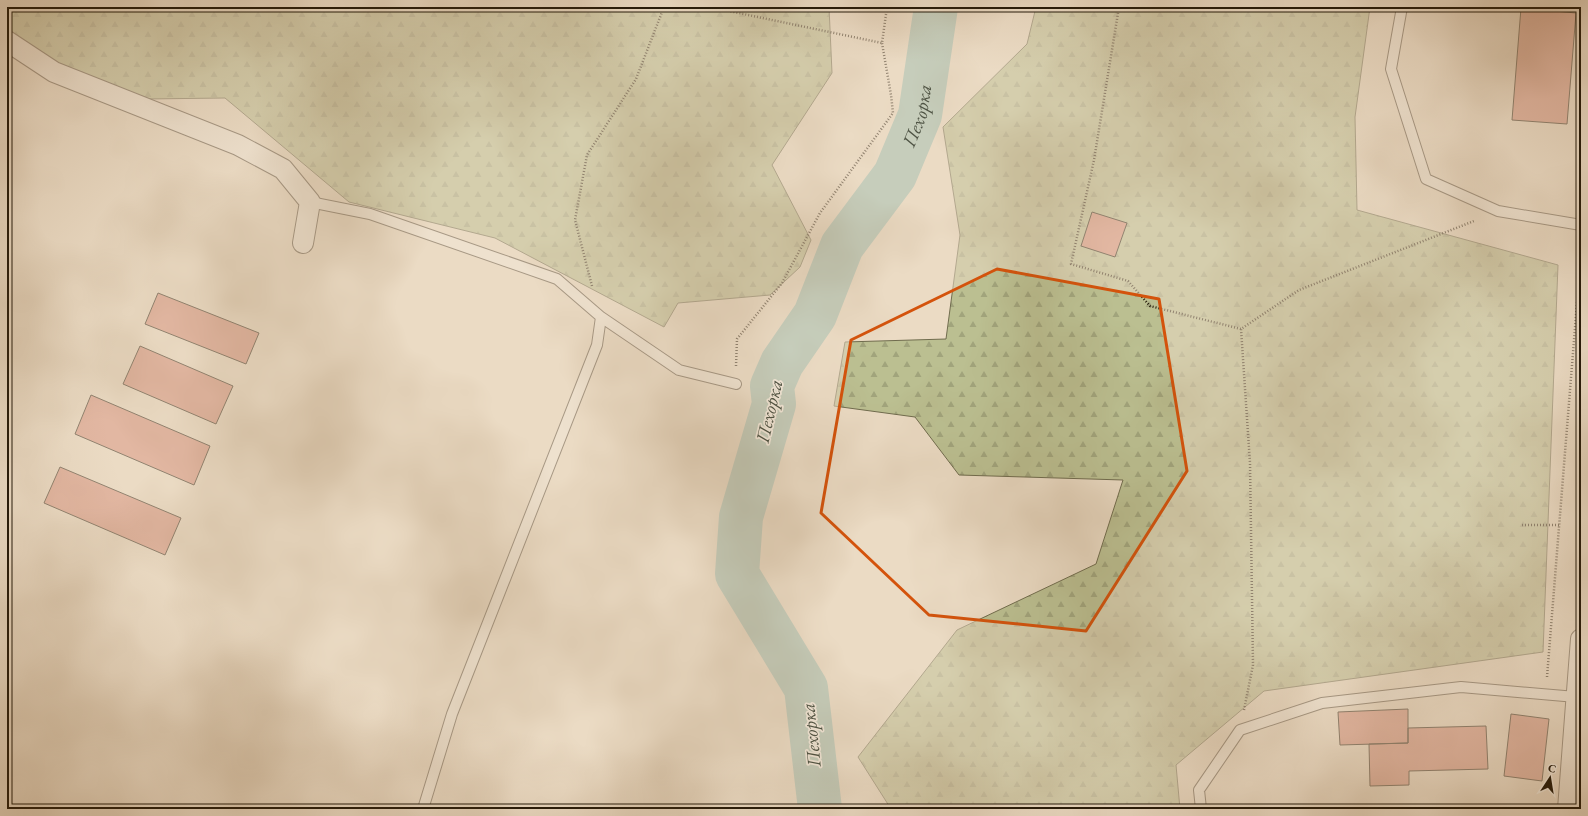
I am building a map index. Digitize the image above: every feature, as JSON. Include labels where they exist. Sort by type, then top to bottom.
[{"type":"street","points":[[7,41],[54,72],[238,145],[283,169],[310,202],[303,242]]},
{"type":"street","points":[[1568,809],[1581,639]]},
{"type":"lane","points":[[1402,7],[1391,68],[1426,179],[1498,211],[1581,225]]},
{"type":"lane","points":[[310,202],[370,214],[557,279],[600,317],[679,370],[736,384]]},
{"type":"lane","points":[[423,809],[452,714],[597,345],[600,317]]},
{"type":"lane","points":[[1201,809],[1199,790],[1240,730],[1322,702],[1461,687],[1576,697]]},
{"type":"path","points":[[600,317],[575,220],[587,155],[636,79],[664,7]]},
{"type":"path","points":[[710,7],[882,43]]},
{"type":"path","points":[[736,384],[737,339],[782,284],[820,213],[893,113],[892,95],[882,43],[887,7]]},
{"type":"path","points":[[1119,7],[1094,160],[1071,264],[1128,281],[1150,306],[1241,329],[1299,290],[1498,211]]},
{"type":"path","points":[[1546,694],[1581,253]]},
{"type":"path","points":[[1240,730],[1253,665],[1250,463],[1241,329]]},
{"type":"path","points":[[1522,525],[1559,525]]},
{"type":"highlighted area","points":[[997,269],[1159,299],[1187,471],[1086,631],[929,615],[821,513],[851,340]]},
{"type":"green space","points":[[7,7],[829,7],[832,73],[772,165],[811,240],[800,267],[770,295],[678,303],[664,327],[495,238],[349,202],[225,98],[144,99],[57,65],[7,31]]},
{"type":"green space","points":[[1036,7],[1370,7],[1355,117],[1357,210],[1558,265],[1543,652],[1264,691],[1176,765],[1180,809],[891,809],[858,757],[957,630],[1096,564],[1123,480],[959,475],[915,417],[834,406],[845,342],[946,339],[960,235],[943,127],[1027,44]]},
{"type":"building","points":[[1521,8],[1576,13],[1567,124],[1512,120]]},
{"type":"building","points":[[1092,212],[1127,223],[1115,257],[1081,246]]},
{"type":"building","points":[[158,293],[259,333],[246,364],[145,324]]},
{"type":"building","points":[[140,346],[233,386],[216,424],[123,384]]},
{"type":"building","points":[[91,395],[210,446],[194,485],[75,434]]},
{"type":"building","points":[[60,467],[181,518],[165,555],[44,503]]},
{"type":"building","points":[[1408,709],[1408,743],[1340,745],[1338,712]]},
{"type":"building","points":[[1511,714],[1549,719],[1542,781],[1504,776]]},
{"type":"building","points":[[1486,726],[1488,769],[1409,771],[1409,785],[1370,786],[1369,744],[1408,743],[1408,728]]},
{"type":"waterway","name":"Пехорка","points":[[820,809],[806,688],[737,574],[741,517],[774,404],[772,386],[782,363],[815,315],[842,246],[895,175],[920,115],[936,7]]}]
